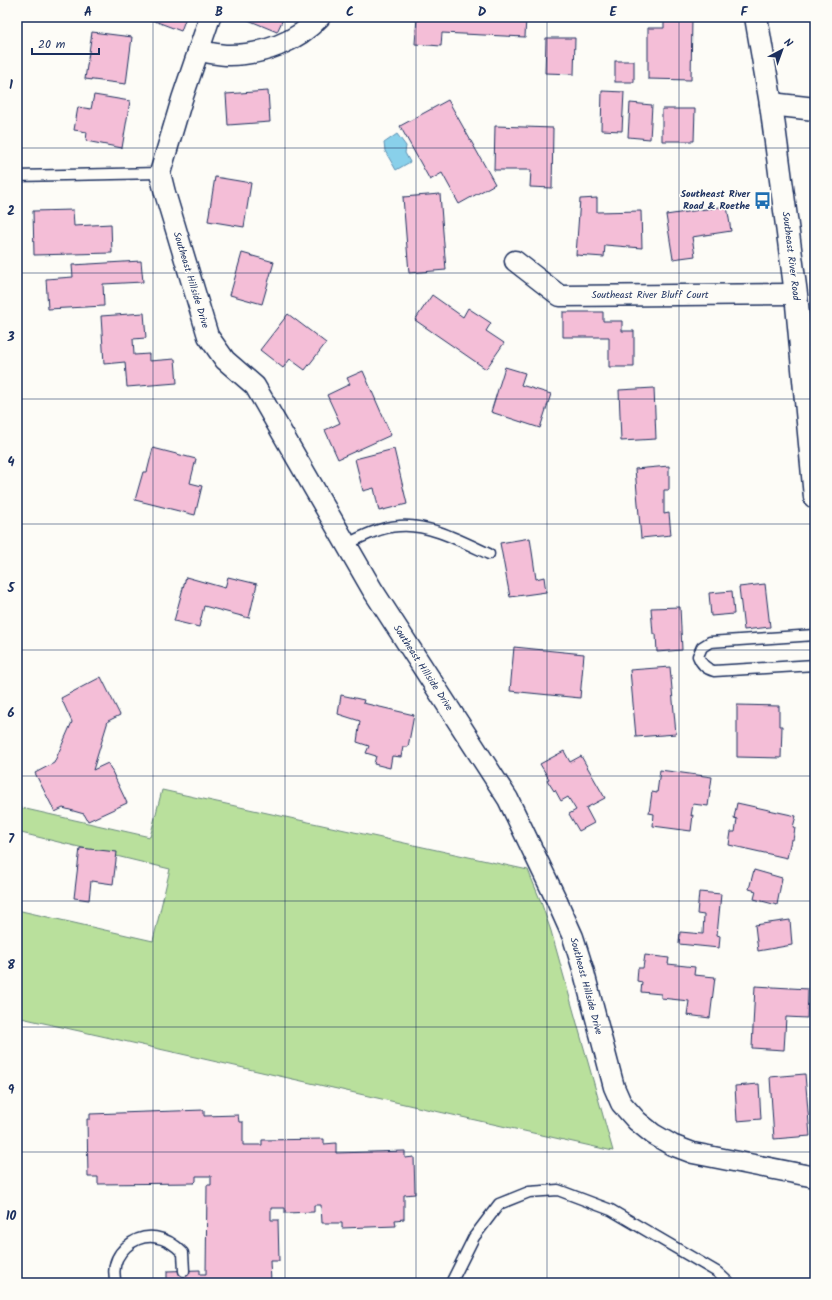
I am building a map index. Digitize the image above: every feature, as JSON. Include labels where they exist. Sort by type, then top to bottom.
[{"type":"street","name":"Southeast Hillside Drive","points":[[210,17],[182,99],[160,173],[208,336],[225,360],[255,386],[372,589],[508,799],[556,899],[572,937],[583,969],[614,1087],[621,1103],[637,1121],[653,1134],[672,1145],[693,1153],[815,1177]]},
{"type":"street","points":[[198,51],[228,55],[258,52],[288,42],[312,25],[320,17]]},
{"type":"street","name":"Southeast River Road","points":[[756,17],[771,104],[796,294],[815,496]]},
{"type":"street","points":[[771,104],[815,109]]},
{"type":"street","name":"Southeast River Bluff Court","points":[[515,262],[560,296],[796,294]]},
{"type":"lane","points":[[17,176],[160,173]]},
{"type":"lane","points":[[346,544],[369,534],[399,526],[422,527],[489,554]]},
{"type":"lane","points":[[815,635],[710,642],[702,647],[698,656],[701,663],[708,669],[714,671],[815,665]]},
{"type":"lane","points":[[451,1283],[474,1237],[499,1204],[529,1192],[558,1190],[611,1210],[717,1272],[729,1283]]},
{"type":"lane","points":[[116,1283],[114,1267],[118,1256],[132,1242],[141,1237],[164,1239],[176,1245],[183,1253],[184,1271]]},
{"type":"green space","points":[[162,790],[528,870],[551,931],[613,1151],[17,1017],[17,910],[153,941],[170,869],[17,832],[17,807],[150,837]]},
{"type":"water","points":[[397,134],[406,146],[405,153],[410,162],[396,170],[385,151],[384,143]]},
{"type":"building","points":[[144,17],[186,17],[181,31]]},
{"type":"building","points":[[241,17],[284,17],[277,32]]},
{"type":"building","points":[[417,17],[526,17],[525,37],[442,33],[441,46],[415,44]]},
{"type":"building","points":[[664,17],[692,17],[691,80],[648,79],[648,28],[664,28]]},
{"type":"building","points":[[92,32],[132,37],[126,84],[85,79]]},
{"type":"building","points":[[546,38],[575,38],[574,74],[545,73]]},
{"type":"building","points":[[615,61],[634,61],[634,82],[615,82]]},
{"type":"building","points":[[268,91],[270,122],[228,125],[226,94]]},
{"type":"building","points":[[602,91],[624,92],[622,131],[601,130]]},
{"type":"building","points":[[94,95],[130,101],[122,148],[86,141],[87,132],[74,130],[78,107],[91,109]]},
{"type":"building","points":[[448,100],[495,184],[459,204],[442,173],[430,180],[400,126]]},
{"type":"building","points":[[630,103],[652,105],[650,139],[628,137]]},
{"type":"building","points":[[662,109],[695,109],[694,141],[662,141]]},
{"type":"building","points":[[495,126],[553,128],[552,188],[530,187],[531,170],[494,170]]},
{"type":"building","points":[[215,177],[251,183],[244,227],[208,221]]},
{"type":"building","points":[[440,194],[446,270],[409,273],[403,197]]},
{"type":"building","points":[[597,198],[597,212],[641,211],[642,248],[605,245],[604,257],[576,255],[580,199]]},
{"type":"building","points":[[727,206],[731,231],[692,237],[695,256],[673,259],[666,215]]},
{"type":"building","points":[[73,210],[74,226],[111,224],[112,253],[34,255],[33,211]]},
{"type":"building","points":[[242,253],[274,262],[262,304],[230,295]]},
{"type":"building","points":[[141,261],[143,282],[103,284],[104,306],[48,309],[46,279],[73,277],[72,265]]},
{"type":"building","points":[[432,295],[463,317],[468,308],[491,323],[486,331],[504,343],[486,369],[415,320]]},
{"type":"building","points":[[563,312],[603,312],[603,321],[622,321],[622,331],[634,331],[634,367],[609,367],[609,337],[563,337]]},
{"type":"building","points":[[144,313],[146,338],[133,339],[134,355],[149,354],[149,361],[175,359],[177,383],[127,387],[125,362],[104,364],[101,316]]},
{"type":"building","points":[[288,314],[326,343],[305,370],[290,359],[283,368],[260,350]]},
{"type":"building","points":[[505,367],[525,373],[521,385],[551,394],[540,428],[491,412]]},
{"type":"building","points":[[363,371],[391,435],[338,459],[325,430],[340,423],[327,395],[350,384],[347,378]]},
{"type":"building","points":[[654,388],[656,439],[621,441],[619,390]]},
{"type":"building","points":[[153,448],[196,459],[190,483],[202,486],[195,515],[135,500],[143,472],[147,472]]},
{"type":"building","points":[[394,449],[407,504],[379,511],[374,488],[363,491],[355,459]]},
{"type":"building","points":[[669,466],[669,490],[664,490],[664,514],[669,513],[671,535],[641,538],[635,469]]},
{"type":"building","points":[[530,538],[536,579],[544,577],[546,592],[510,597],[500,543]]},
{"type":"building","points":[[186,577],[225,588],[228,577],[257,584],[249,618],[204,606],[199,627],[174,621]]},
{"type":"building","points":[[765,584],[770,627],[744,630],[739,587]]},
{"type":"building","points":[[732,591],[734,614],[711,616],[709,593]]},
{"type":"building","points":[[680,607],[682,650],[657,652],[656,634],[653,634],[651,608]]},
{"type":"building","points":[[514,647],[584,654],[580,698],[510,691]]},
{"type":"building","points":[[670,667],[676,734],[636,737],[630,670]]},
{"type":"building","points":[[101,677],[120,715],[108,721],[93,770],[108,763],[127,803],[88,821],[84,814],[63,808],[55,812],[35,773],[54,763],[72,722],[61,698]]},
{"type":"building","points":[[341,695],[364,700],[363,703],[414,715],[408,747],[403,747],[401,757],[392,756],[390,768],[374,764],[376,756],[366,753],[369,746],[357,742],[360,721],[338,714]]},
{"type":"building","points":[[737,705],[779,706],[779,726],[782,726],[781,758],[737,757]]},
{"type":"building","points":[[564,751],[570,762],[581,756],[605,798],[586,808],[594,823],[579,831],[569,814],[576,810],[568,797],[561,801],[547,780],[549,779],[540,764]]},
{"type":"building","points":[[660,770],[712,777],[708,806],[693,804],[691,831],[653,826],[654,814],[649,813],[652,792],[657,793]]},
{"type":"building","points":[[737,803],[796,816],[793,827],[795,828],[793,840],[791,840],[787,858],[729,845],[731,832],[735,832],[737,819],[734,818]]},
{"type":"building","points":[[80,848],[117,852],[113,884],[91,881],[89,900],[74,898]]},
{"type":"building","points":[[754,870],[782,878],[777,905],[754,899],[756,891],[749,889]]},
{"type":"building","points":[[699,892],[721,894],[717,935],[720,936],[719,948],[679,944],[680,932],[703,934],[704,915],[697,914]]},
{"type":"building","points":[[790,920],[792,945],[758,951],[755,925]]},
{"type":"building","points":[[645,955],[669,958],[668,964],[695,967],[694,975],[715,977],[710,1018],[687,1015],[689,1001],[661,998],[661,994],[641,992],[642,982],[637,981],[638,968],[643,968]]},
{"type":"building","points":[[755,986],[808,989],[807,1018],[786,1017],[784,1050],[752,1048]]},
{"type":"building","points":[[805,1074],[810,1136],[774,1139],[770,1077]]},
{"type":"building","points":[[759,1084],[761,1119],[737,1121],[735,1086]]},
{"type":"building","points":[[204,1110],[204,1116],[238,1115],[239,1122],[243,1122],[243,1145],[262,1145],[262,1140],[324,1139],[324,1144],[336,1143],[336,1153],[405,1151],[405,1158],[414,1157],[415,1194],[404,1195],[404,1219],[395,1220],[396,1226],[342,1228],[342,1223],[322,1223],[321,1205],[314,1205],[314,1212],[285,1213],[285,1208],[271,1208],[271,1220],[278,1220],[279,1261],[270,1261],[271,1283],[167,1283],[167,1271],[200,1270],[200,1274],[206,1274],[207,1185],[211,1185],[211,1176],[196,1176],[196,1181],[194,1183],[98,1184],[98,1177],[88,1177],[87,1119],[90,1119],[90,1114]]},
{"type":"place","name":"Southeast River Road & Roethe","points":[[763,200]]}]
